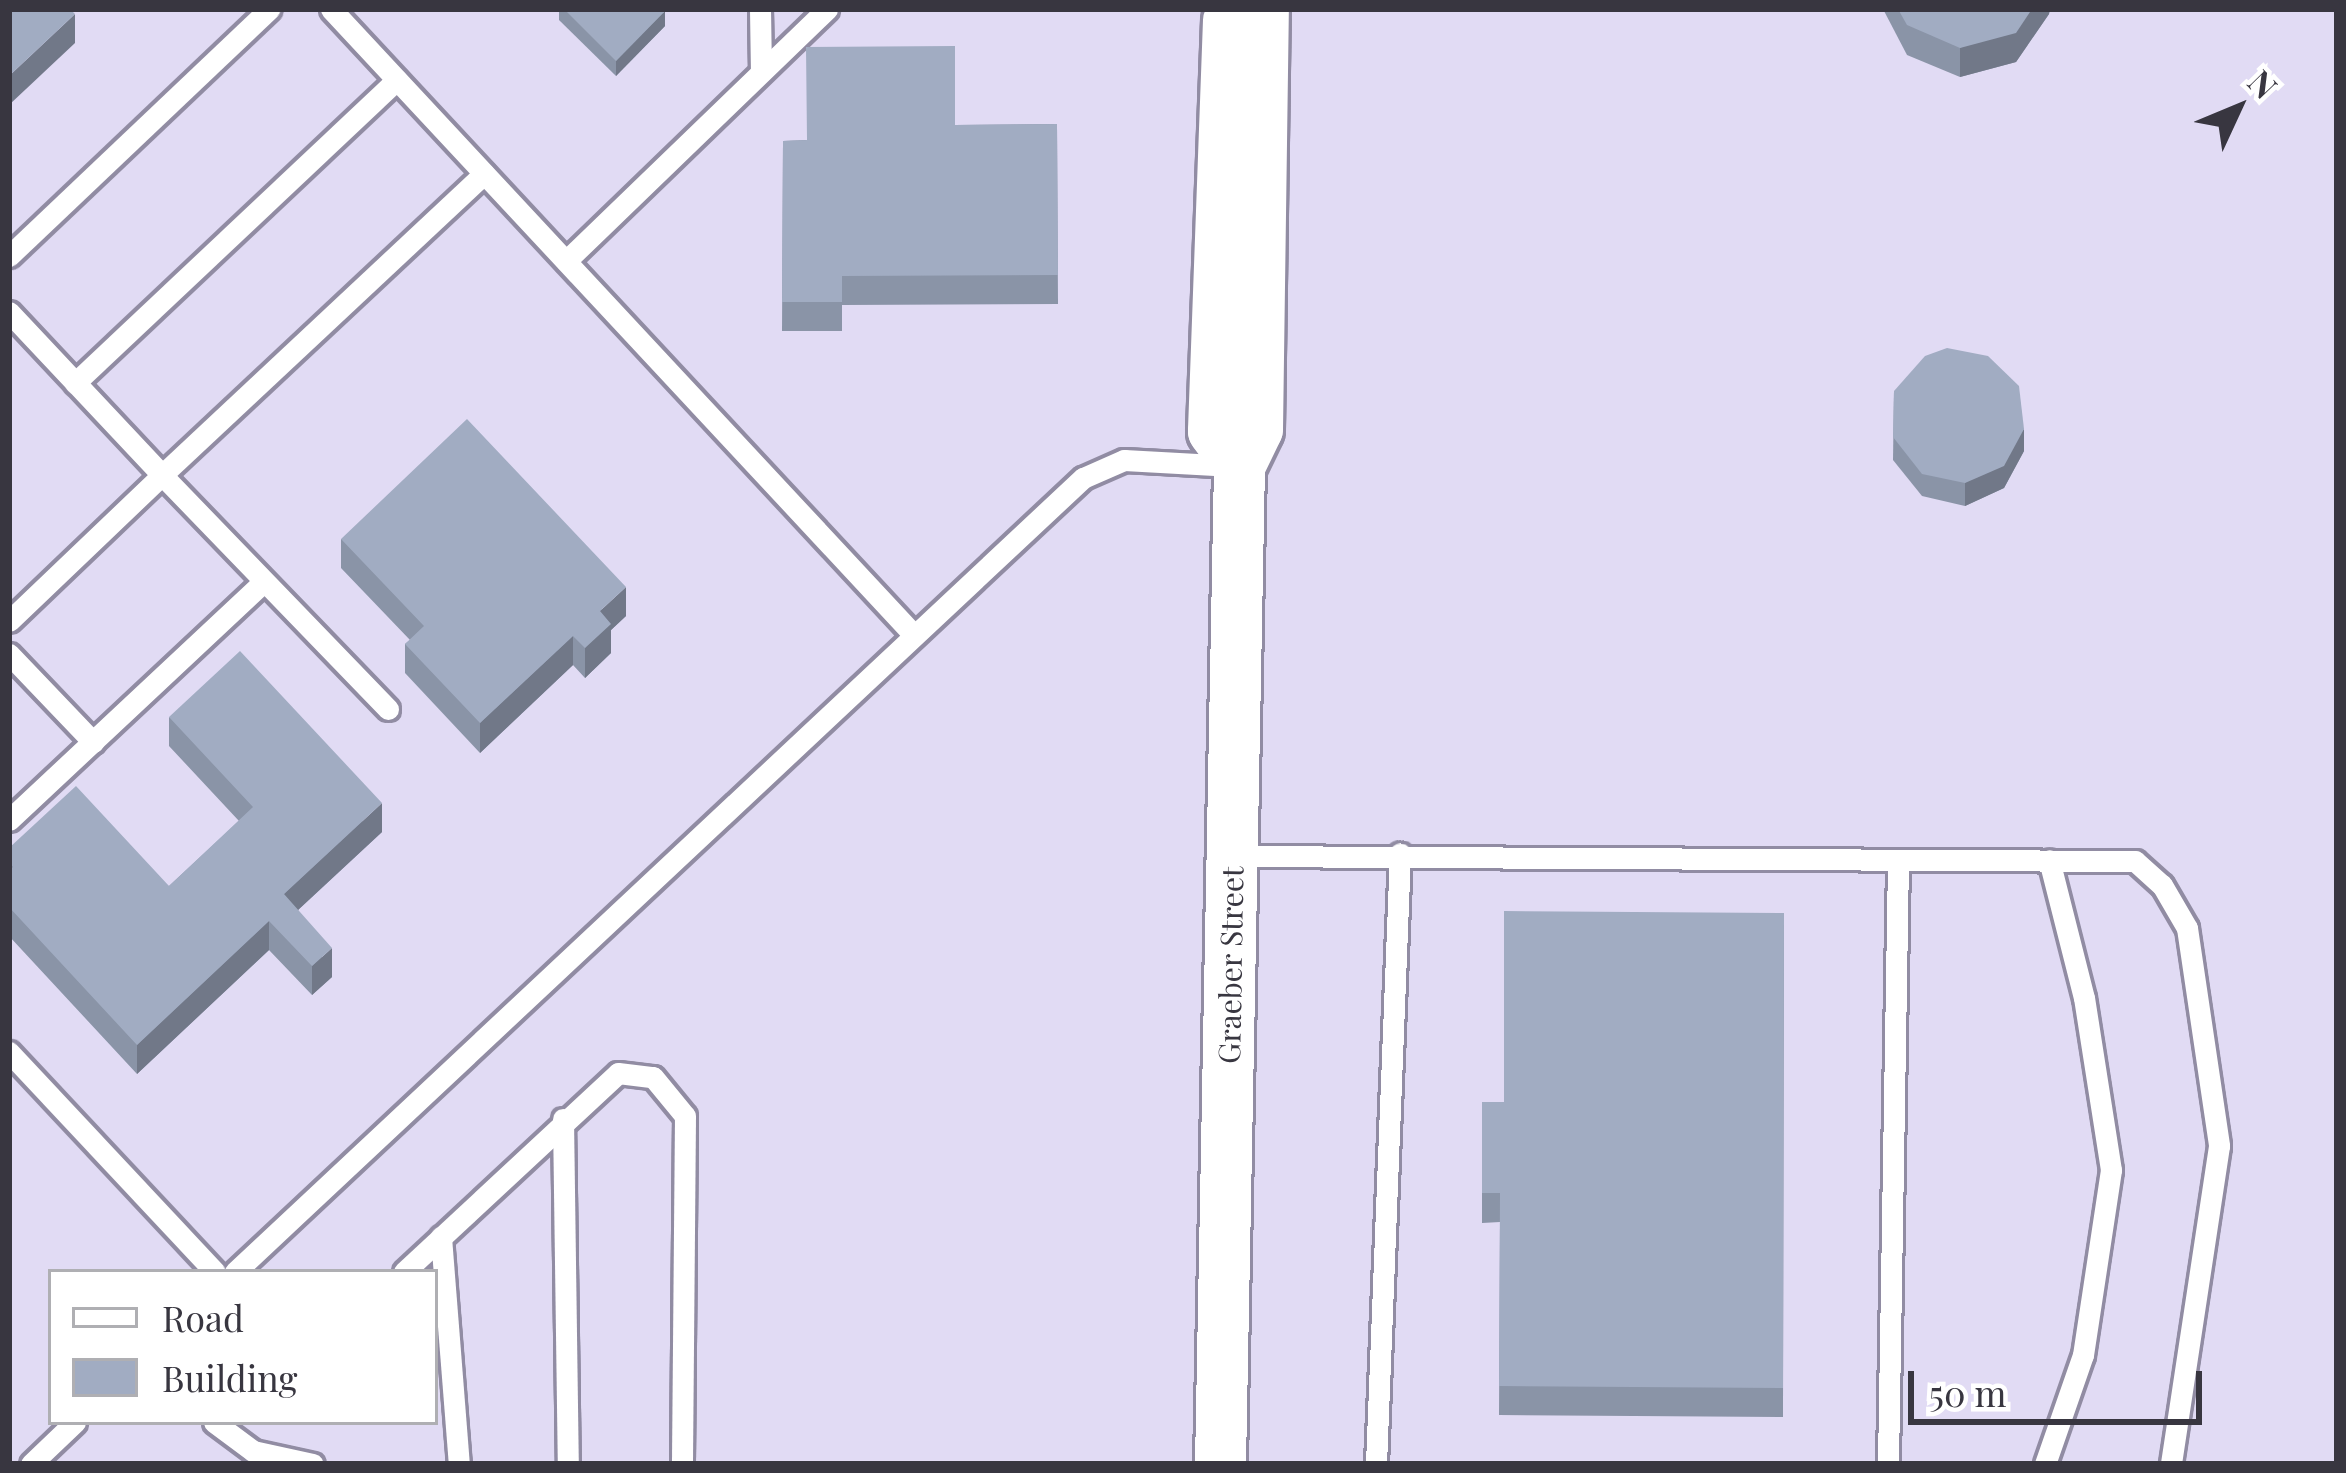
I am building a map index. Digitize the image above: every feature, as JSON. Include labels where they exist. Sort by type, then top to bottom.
[{"type":"street","name":"Graeber Street","points":[[1229,9],[1213,431],[1239,466]]},
{"type":"street","name":"Graeber Street","points":[[1220,1464],[1239,466],[1256,429],[1263,9]]},
{"type":"lane","points":[[9,256],[269,9]]},
{"type":"lane","points":[[332,9],[912,633]]},
{"type":"lane","points":[[760,9],[761,72]]},
{"type":"lane","points":[[566,261],[826,9]]},
{"type":"lane","points":[[75,383],[398,80]]},
{"type":"lane","points":[[9,620],[484,173]]},
{"type":"lane","points":[[9,312],[388,709]]},
{"type":"lane","points":[[238,1269],[912,633],[1083,478],[1124,460],[1239,466]]},
{"type":"lane","points":[[9,820],[264,581]]},
{"type":"lane","points":[[9,654],[92,742]]},
{"type":"lane","points":[[1376,1464],[1400,853]]},
{"type":"lane","points":[[1232,856],[1400,853],[2135,861],[2162,885],[2187,928],[2219,1146],[2171,1464]]},
{"type":"lane","points":[[1888,1464],[1898,860]]},
{"type":"lane","points":[[2045,1464],[2083,1354],[2111,1170],[2084,998],[2049,860]]},
{"type":"lane","points":[[9,1052],[211,1269]]},
{"type":"lane","points":[[407,1269],[617,1073],[637,1070],[670,1091],[685,1116],[682,1464]]},
{"type":"lane","points":[[563,1119],[568,1464]]},
{"type":"lane","points":[[441,1237],[459,1464]]},
{"type":"lane","points":[[31,1464],[72,1425]]},
{"type":"lane","points":[[229,1426],[253,1451],[314,1464]]},
{"type":"building","points":[[9,9],[70,9],[75,14],[9,76]]},
{"type":"building","points":[[564,9],[663,9],[665,11],[616,61]]},
{"type":"building","points":[[1898,9],[2032,9],[2016,33],[1960,48],[1907,25]]},
{"type":"building","points":[[955,46],[955,125],[1057,124],[1058,275],[842,276],[842,302],[782,302],[783,141],[807,140],[806,47]]},
{"type":"building","points":[[1947,348],[1988,356],[2019,386],[2024,429],[2004,466],[1965,483],[1922,474],[1893,437],[1894,391],[1925,356]]},
{"type":"building","points":[[467,419],[626,587],[600,611],[611,624],[585,648],[573,636],[480,723],[405,644],[424,626],[341,539]]},
{"type":"building","points":[[240,651],[382,803],[284,894],[332,948],[312,966],[269,921],[137,1045],[9,907],[9,870],[13,867],[9,848],[76,786],[169,886],[253,807],[169,717]]},
{"type":"building","points":[[1504,911],[1784,913],[1783,1388],[1499,1386],[1500,1193],[1482,1193],[1482,1102],[1504,1102]]}]
